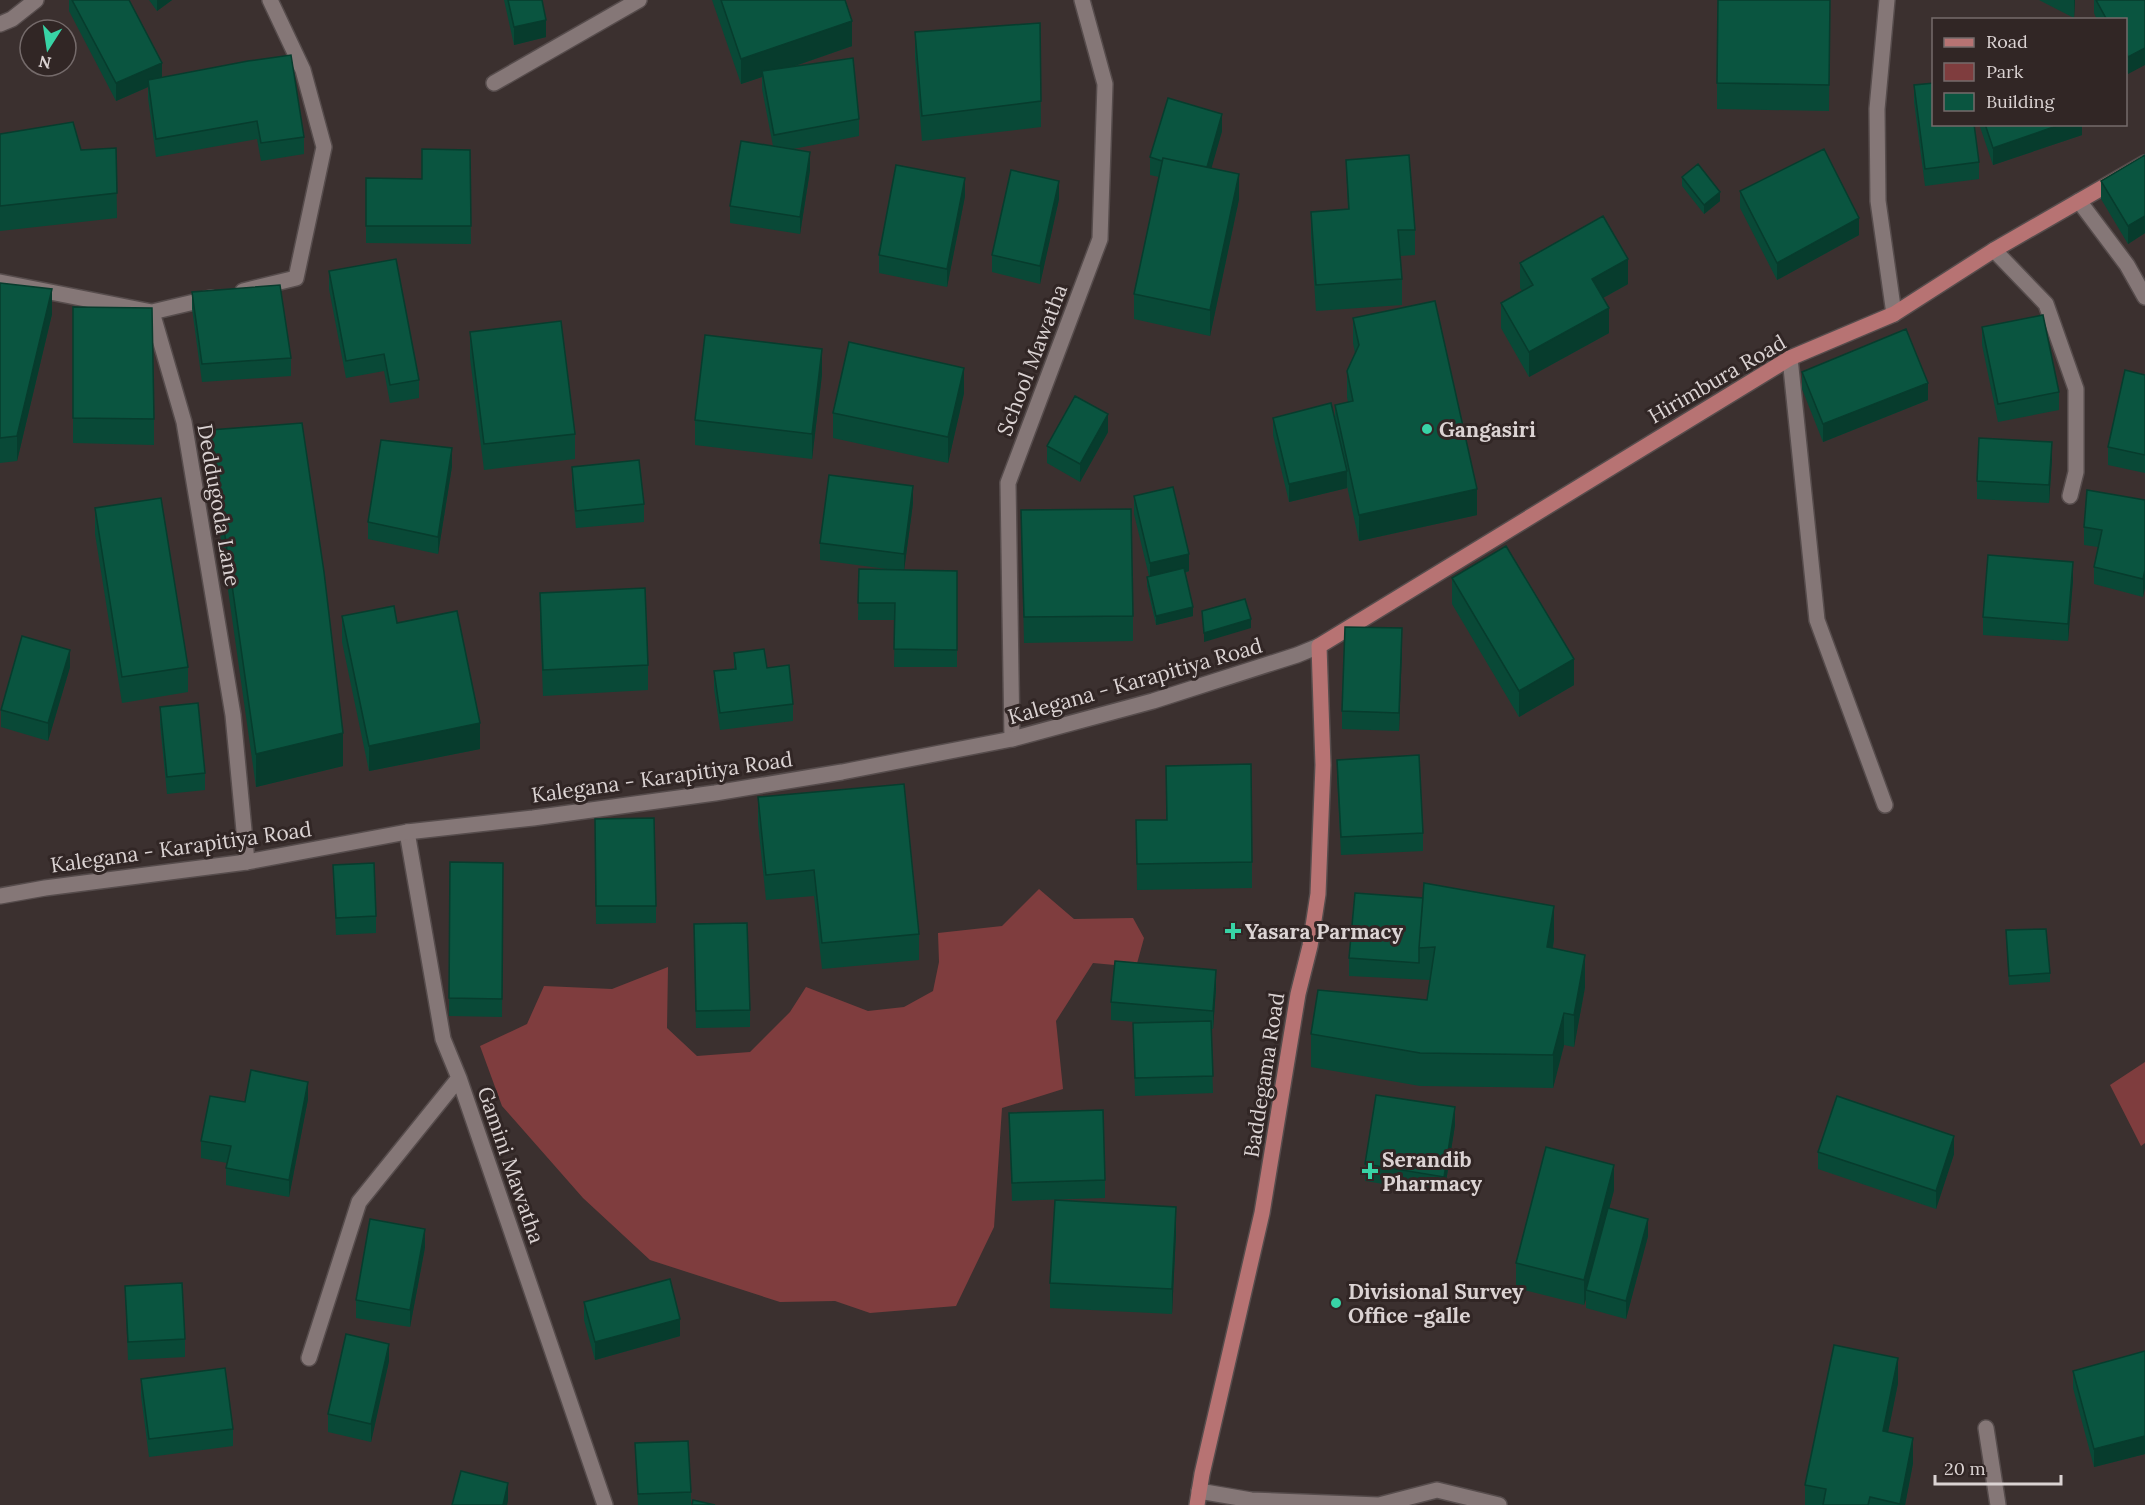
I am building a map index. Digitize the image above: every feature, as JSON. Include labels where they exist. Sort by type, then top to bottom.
[{"type":"main road","name":"Hirimbura Road","points":[[1319,646],[1790,358],[1894,314],[1994,250],[2145,163]]},
{"type":"main road","name":"Baddegama Road","points":[[1198,1498],[1262,1213],[1286,1080],[1298,994],[1310,946],[1318,894],[1323,765],[1319,646]]},
{"type":"street","points":[[0,24],[12,19],[36,0]]},
{"type":"street","points":[[0,282],[152,312],[296,278],[324,147],[303,70],[270,0]]},
{"type":"street","points":[[494,83],[639,0]]},
{"type":"street","name":"School Mawatha","points":[[1012,739],[1008,483],[1100,239],[1106,84],[1083,0]]},
{"type":"street","points":[[1887,0],[1877,109],[1878,201],[1894,314]]},
{"type":"street","points":[[2079,201],[2127,265],[2145,297]]},
{"type":"street","points":[[1994,250],[2046,304],[2076,389],[2076,472],[2070,496]]},
{"type":"street","name":"Deddugoda Lane","points":[[152,312],[184,422],[233,716],[248,862]]},
{"type":"street","points":[[1790,358],[1816,620],[1885,805]]},
{"type":"street","name":"Kalegana - Karapitiya Road","points":[[0,896],[45,888],[248,862],[406,832],[533,818],[715,793],[842,772],[1012,739],[1153,701],[1319,646]]},
{"type":"street","name":"Gamini Mawatha","points":[[406,832],[443,1039],[459,1078],[605,1505]]},
{"type":"street","points":[[309,1358],[359,1202],[459,1078]]},
{"type":"street","points":[[1986,1428],[1998,1505]]},
{"type":"street","points":[[1198,1498],[1380,1505],[1437,1490],[1500,1505]]},
{"type":"green space","points":[[1039,889],[1074,919],[1133,918],[1144,938],[1136,967],[1093,963],[1056,1021],[1063,1089],[1002,1108],[994,1227],[956,1306],[870,1313],[835,1301],[780,1302],[650,1260],[583,1198],[502,1106],[480,1046],[527,1024],[544,986],[612,989],[668,967],[667,1028],[697,1056],[750,1052],[790,1012],[806,987],[868,1011],[904,1007],[933,991],[939,962],[938,933],[1002,926]]},
{"type":"green space","points":[[2145,1062],[2145,1143],[2141,1146],[2110,1085]]},
{"type":"building","points":[[72,0],[129,0],[162,63],[116,83]]},
{"type":"building","points":[[508,0],[542,0],[546,20],[514,27]]},
{"type":"building","points":[[721,0],[845,0],[852,21],[741,59]]},
{"type":"building","points":[[1718,0],[1830,0],[1829,85],[1717,83]]},
{"type":"building","points":[[2096,0],[2145,0],[2145,48],[2128,57],[2127,18],[2106,18]]},
{"type":"building","points":[[1040,23],[1041,101],[922,116],[915,32]]},
{"type":"building","points":[[291,55],[304,137],[261,143],[257,121],[156,139],[148,80]]},
{"type":"building","points":[[853,58],[859,119],[774,135],[762,71]]},
{"type":"building","points":[[1932,83],[1932,126],[1974,126],[1979,162],[1925,169],[1914,85]]},
{"type":"building","points":[[1168,98],[1222,114],[1207,167],[1163,158],[1162,161],[1150,157]]},
{"type":"building","points":[[73,122],[81,150],[116,148],[117,193],[0,206],[0,134]]},
{"type":"building","points":[[1986,126],[2056,126],[1993,148]]},
{"type":"building","points":[[741,141],[810,152],[800,217],[730,206]]},
{"type":"building","points":[[422,149],[470,150],[471,226],[366,226],[366,178],[422,179]]},
{"type":"building","points":[[1824,149],[1859,218],[1777,263],[1740,191]]},
{"type":"building","points":[[1409,155],[1415,230],[1398,230],[1402,279],[1316,285],[1311,212],[1349,209],[1346,160]]},
{"type":"building","points":[[2145,155],[2145,216],[2128,226],[2101,181]]},
{"type":"building","points":[[1163,158],[1239,174],[1210,310],[1134,294]]},
{"type":"building","points":[[1698,164],[1720,192],[1704,205],[1682,177]]},
{"type":"building","points":[[896,165],[965,178],[947,269],[879,255]]},
{"type":"building","points":[[1011,170],[1059,181],[1040,266],[992,255]]},
{"type":"building","points":[[1603,216],[1628,259],[1592,279],[1609,308],[1529,352],[1501,303],[1533,285],[1520,263]]},
{"type":"building","points":[[396,259],[419,380],[390,385],[384,354],[346,361],[329,271]]},
{"type":"building","points":[[0,283],[52,289],[17,436],[0,438]]},
{"type":"building","points":[[280,285],[291,358],[202,364],[192,292]]},
{"type":"building","points":[[1435,301],[1477,489],[1359,515],[1335,405],[1353,401],[1347,371],[1359,345],[1353,318]]},
{"type":"building","points":[[73,307],[152,308],[154,419],[73,418]]},
{"type":"building","points":[[2043,315],[2059,392],[1998,404],[1982,327]]},
{"type":"building","points":[[561,321],[575,434],[484,444],[470,332]]},
{"type":"building","points":[[1906,329],[1928,383],[1823,424],[1802,372]]},
{"type":"building","points":[[705,335],[822,349],[812,434],[695,420]]},
{"type":"building","points":[[849,342],[964,368],[948,437],[833,413]]},
{"type":"building","points":[[2125,370],[2145,375],[2145,455],[2108,447]]},
{"type":"building","points":[[1075,396],[1108,414],[1080,464],[1047,446]]},
{"type":"building","points":[[1331,403],[1347,471],[1289,484],[1273,418]]},
{"type":"building","points":[[302,423],[324,572],[343,733],[256,754],[210,430]]},
{"type":"building","points":[[1979,438],[2052,442],[2049,485],[1977,481]]},
{"type":"building","points":[[381,440],[452,448],[438,537],[368,522]]},
{"type":"building","points":[[639,460],[644,504],[576,511],[572,467]]},
{"type":"building","points":[[829,475],[913,486],[904,554],[820,543]]},
{"type":"building","points":[[1173,487],[1189,554],[1150,563],[1134,496]]},
{"type":"building","points":[[2087,490],[2145,500],[2143,579],[2094,567],[2102,530],[2084,527]]},
{"type":"building","points":[[161,498],[188,667],[122,677],[95,508]]},
{"type":"building","points":[[1131,509],[1133,616],[1024,617],[1021,510]]},
{"type":"building","points":[[1506,546],[1574,659],[1519,691],[1452,578]]},
{"type":"building","points":[[1988,555],[2073,562],[2068,624],[1983,617]]},
{"type":"building","points":[[1184,568],[1193,607],[1156,616],[1147,577]]},
{"type":"building","points":[[859,569],[957,571],[957,650],[894,649],[895,603],[858,603]]},
{"type":"building","points":[[645,588],[648,665],[543,670],[540,593]]},
{"type":"building","points":[[1245,599],[1251,619],[1204,633],[1202,611]]},
{"type":"building","points":[[394,606],[397,623],[457,611],[480,723],[369,746],[342,616]]},
{"type":"building","points":[[1345,627],[1402,628],[1399,713],[1342,711]]},
{"type":"building","points":[[22,636],[70,650],[48,723],[1,710]]},
{"type":"building","points":[[764,649],[767,668],[789,665],[793,704],[720,713],[714,671],[736,669],[734,653]]},
{"type":"building","points":[[198,703],[205,773],[167,777],[160,707]]},
{"type":"building","points":[[1419,755],[1423,833],[1341,837],[1337,760]]},
{"type":"building","points":[[1251,764],[1252,862],[1137,864],[1136,820],[1167,820],[1166,766]]},
{"type":"building","points":[[904,784],[919,934],[822,943],[814,870],[766,875],[758,797]]},
{"type":"building","points":[[654,818],[656,906],[596,906],[595,819]]},
{"type":"building","points":[[450,862],[503,863],[502,999],[449,998]]},
{"type":"building","points":[[374,863],[376,916],[336,918],[333,865]]},
{"type":"building","points":[[1424,883],[1554,906],[1547,947],[1585,955],[1574,1015],[1564,1013],[1553,1055],[1420,1053],[1311,1034],[1318,990],[1427,1000],[1435,947],[1419,948]]},
{"type":"building","points":[[1355,893],[1423,898],[1419,963],[1349,958]]},
{"type":"building","points":[[747,923],[750,1010],[696,1011],[694,924]]},
{"type":"building","points":[[2046,929],[2050,973],[2009,976],[2006,930]]},
{"type":"building","points":[[1115,961],[1216,970],[1213,1011],[1111,1002]]},
{"type":"building","points":[[1211,1021],[1213,1076],[1135,1078],[1133,1023]]},
{"type":"building","points":[[251,1070],[308,1082],[289,1180],[226,1168],[231,1146],[201,1141],[210,1096],[245,1102]]},
{"type":"building","points":[[1376,1095],[1455,1107],[1444,1177],[1365,1164]]},
{"type":"building","points":[[1837,1096],[1954,1136],[1936,1191],[1818,1152]]},
{"type":"building","points":[[1103,1110],[1105,1180],[1012,1183],[1009,1113]]},
{"type":"building","points":[[1546,1147],[1614,1165],[1584,1280],[1516,1263]]},
{"type":"building","points":[[1055,1200],[1176,1207],[1172,1289],[1050,1283]]},
{"type":"building","points":[[1608,1208],[1648,1219],[1626,1301],[1586,1290]]},
{"type":"building","points":[[370,1219],[425,1229],[410,1310],[356,1300]]},
{"type":"building","points":[[670,1279],[680,1319],[595,1342],[584,1302]]},
{"type":"building","points":[[182,1283],[185,1339],[128,1342],[125,1286]]},
{"type":"building","points":[[346,1334],[389,1344],[371,1424],[328,1414]]},
{"type":"building","points":[[1834,1345],[1898,1358],[1883,1431],[1913,1438],[1900,1504],[1870,1497],[1868,1505],[1823,1505],[1826,1489],[1805,1485]]},
{"type":"building","points":[[2145,1351],[2145,1436],[2094,1449],[2073,1371]]},
{"type":"building","points":[[225,1368],[233,1429],[149,1439],[141,1379]]},
{"type":"building","points":[[688,1441],[691,1492],[638,1494],[635,1443]]},
{"type":"building","points":[[461,1471],[508,1483],[503,1505],[452,1505]]},
{"type":"building","points":[[693,1500],[715,1505],[692,1505]]},
{"type":"place","name":"Gangasiri","points":[[1427,429]]},
{"type":"place","name":"Yasara Parmacy","points":[[1233,931]]},
{"type":"place","name":"Serandib Pharmacy","points":[[1370,1171]]},
{"type":"place","name":"Divisional Survey Office -galle","points":[[1336,1303]]}]
